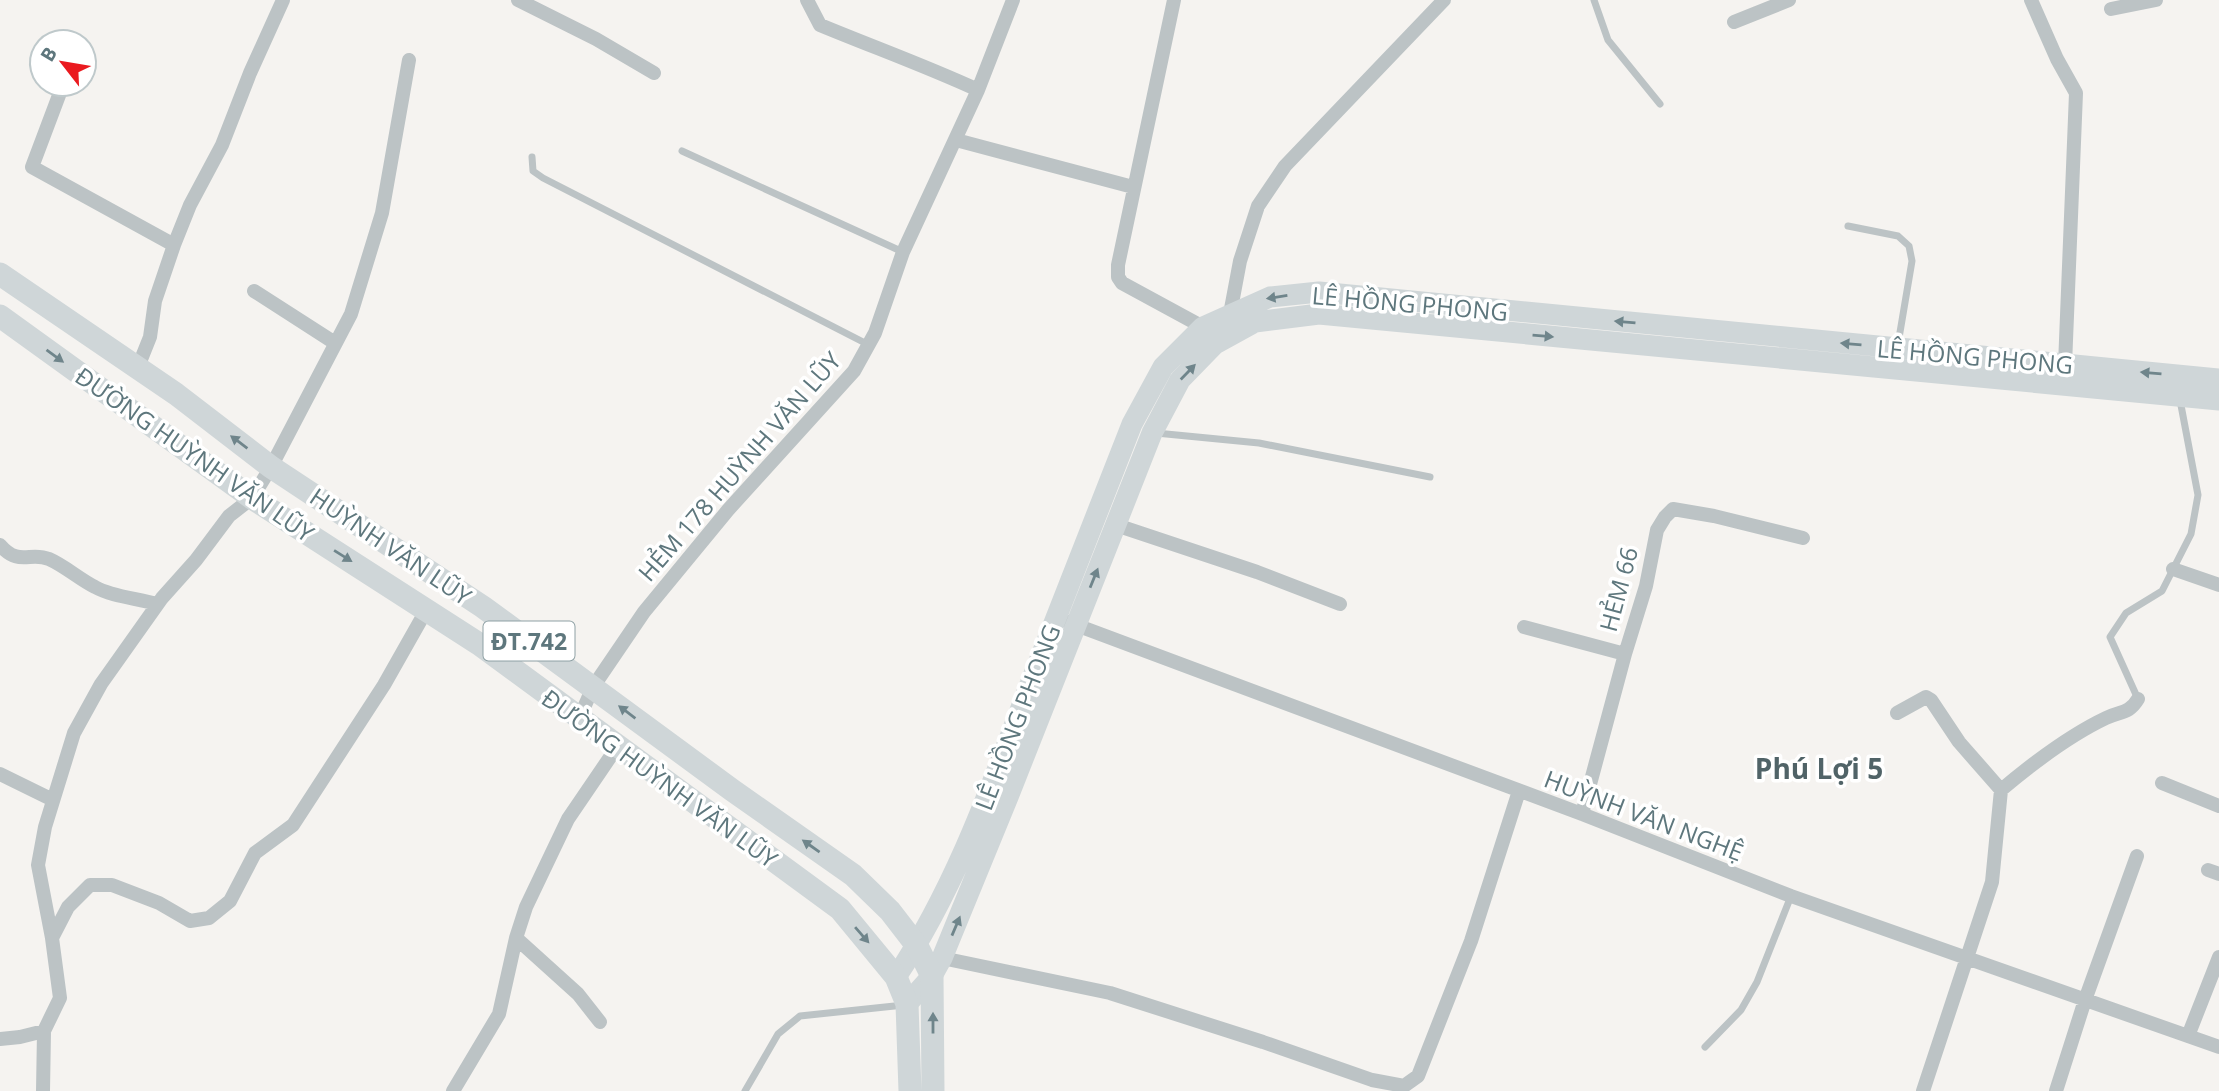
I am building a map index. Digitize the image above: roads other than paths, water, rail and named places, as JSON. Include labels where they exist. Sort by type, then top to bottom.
[{"type":"main road","name":"HUỲNH VĂN LŨY","points":[[0,274],[138,367],[271,467],[483,607],[732,790],[853,875],[890,911],[937,967],[933,1091]]},
{"type":"main road","name":"ĐƯỜNG HUỲNH VĂN LŨY","points":[[0,316],[252,498],[479,644],[840,909],[896,977],[907,1004],[910,1091]]},
{"type":"street","points":[[138,367],[150,337],[155,301],[174,245],[190,205],[222,145],[250,73],[283,0]]},
{"type":"street","points":[[518,0],[596,39],[653,73]]},
{"type":"street","points":[[807,0],[820,25],[874,48],[914,61],[978,90]]},
{"type":"street","name":"HẺM 178 HUỲNH VĂN LŨY","points":[[579,719],[593,687],[644,612],[728,510],[854,371],[869,345],[904,252],[978,90],[1013,0]]},
{"type":"street","points":[[1174,0],[1133,187],[1118,277],[1122,283],[1203,327]]},
{"type":"street","points":[[1230,314],[1240,261],[1258,206],[1285,166],[1444,0]]},
{"type":"street","points":[[1734,22],[1789,0]]},
{"type":"street","points":[[2031,0],[2057,59],[2076,93],[2065,365]]},
{"type":"street","points":[[2111,9],[2156,0]]},
{"type":"street","points":[[43,1091],[44,1031],[60,998],[38,865],[53,800],[74,733],[101,684],[158,604],[229,516],[252,498],[351,314],[382,214],[409,60]]},
{"type":"street","points":[[58,98],[32,167],[174,245]]},
{"type":"street","points":[[956,139],[1133,187]]},
{"type":"street","points":[[254,291],[335,344]]},
{"type":"street","name":"LÊ HỒNG PHONG","points":[[907,1004],[937,967],[1066,621],[1132,424],[1163,367],[1203,327],[1230,314],[1270,297],[1319,292],[2219,379]]},
{"type":"street","name":"LÊ HỒNG PHONG","points":[[896,977],[917,946],[951,879],[1066,621],[1116,525],[1152,433],[1180,380],[1215,344],[1255,322],[1319,314],[2219,400]]},
{"type":"street","name":"HẺM 66","points":[[1582,814],[1646,586],[1657,530],[1665,517],[1673,509],[1803,538]]},
{"type":"street","points":[[1116,525],[1257,572],[1340,604]]},
{"type":"street","points":[[0,545],[8,554],[21,558],[47,558],[94,587],[111,594],[131,596],[158,604]]},
{"type":"street","points":[[2173,569],[2219,585]]},
{"type":"street","points":[[52,938],[68,907],[90,885],[112,885],[159,903],[190,921],[209,918],[230,901],[255,853],[293,825],[384,685],[427,609]]},
{"type":"street","name":"HUỲNH VĂN NGHỆ","points":[[1066,621],[1582,814],[1791,897],[2219,1047]]},
{"type":"street","points":[[1524,627],[1625,654]]},
{"type":"street","points":[[1897,713],[1926,696],[1959,742],[2001,790]]},
{"type":"street","points":[[1923,1091],[1992,882],[2001,790],[2038,758],[2106,718],[2132,709],[2138,699]]},
{"type":"street","points":[[453,1091],[499,1014],[516,938],[526,907],[568,819],[617,747]]},
{"type":"street","points":[[0,774],[53,800]]},
{"type":"street","points":[[2162,783],[2219,806]]},
{"type":"street","points":[[937,967],[1110,993],[1372,1080],[1405,1086],[1418,1076],[1471,942],[1519,791]]},
{"type":"street","points":[[2056,1091],[2085,1000],[2137,856]]},
{"type":"street","points":[[516,938],[578,993],[600,1022]]},
{"type":"street","points":[[2188,1036],[2219,957]]},
{"type":"street","points":[[0,1039],[44,1031]]},
{"type":"lane","points":[[1594,0],[1608,40],[1660,104]]},
{"type":"lane","points":[[682,151],[904,252]]},
{"type":"lane","points":[[532,157],[533,171],[543,178],[869,345]]},
{"type":"lane","points":[[1848,226],[1898,236],[1909,246],[1912,261],[1897,348]]},
{"type":"lane","points":[[2138,699],[2110,637],[2126,613],[2162,591],[2191,534],[2198,495],[2179,397]]},
{"type":"lane","points":[[1152,433],[1259,443],[1430,477]]},
{"type":"lane","points":[[1705,1047],[1741,1010],[1757,982],[1791,897]]},
{"type":"lane","points":[[745,1091],[778,1034],[800,1016],[907,1004]]},
{"type":"district","name":"Phú Lợi 5","points":[[1819,768]]}]
